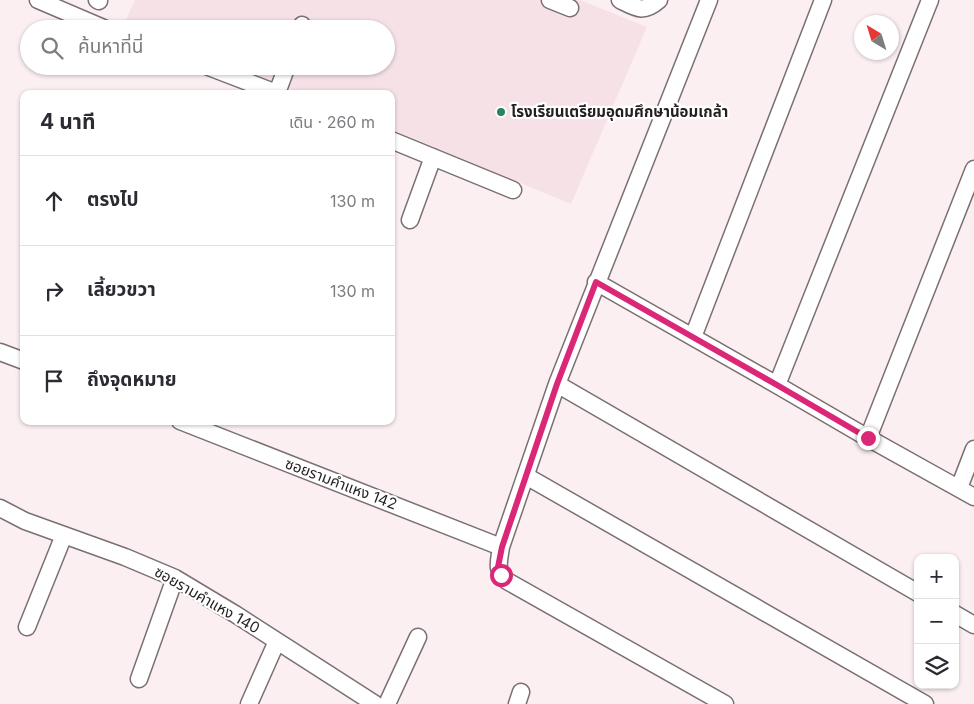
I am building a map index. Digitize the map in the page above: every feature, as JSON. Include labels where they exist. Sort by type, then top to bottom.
[{"type":"street","points":[[38,0],[85,20]]},
{"type":"street","points":[[550,0],[570,8]]},
{"type":"street","points":[[620,0],[639,9],[652,6],[659,0]]},
{"type":"street","points":[[709,0],[557,384],[502,547],[498,567],[501,575],[507,581],[726,704]]},
{"type":"street","points":[[693,337],[823,0]]},
{"type":"street","points":[[777,385],[930,0]]},
{"type":"street","points":[[225,75],[254,89]]},
{"type":"street","points":[[279,90],[284,75]]},
{"type":"street","points":[[395,142],[512,190]]},
{"type":"street","points":[[410,220],[433,157]]},
{"type":"street","points":[[868,438],[974,169]]},
{"type":"street","points":[[596,282],[974,497]]},
{"type":"street","points":[[0,352],[20,360]]},
{"type":"street","points":[[557,384],[914,590]]},
{"type":"street","name":"ซอยรามคำแหง 142","points":[[190,425],[502,547]]},
{"type":"street","points":[[959,488],[974,450]]},
{"type":"street","points":[[526,476],[925,704]]},
{"type":"street","name":"ซอยรามคำแหง 140","points":[[0,508],[25,522],[125,556],[174,578],[236,614],[374,704]]},
{"type":"street","points":[[27,627],[64,535]]},
{"type":"street","points":[[139,678],[174,578]]},
{"type":"street","points":[[959,616],[974,625]]},
{"type":"street","points":[[386,704],[418,637]]},
{"type":"street","points":[[249,704],[277,641]]},
{"type":"shaded area","name":"โรงเรียนเตรียมอุดมศึกษาน้อมเกล้า","points":[[135,0],[580,0],[647,27],[571,204],[395,131],[395,90],[293,90],[257,75],[395,75],[395,20],[126,20]]},
{"type":"place","name":"โรงเรียนเตรียมอุดมศึกษาน้อมเกล้า","points":[[501,112]]},
{"type":"route","points":[[501,575],[498,567],[502,547],[557,384],[596,282],[868,438]]}]
